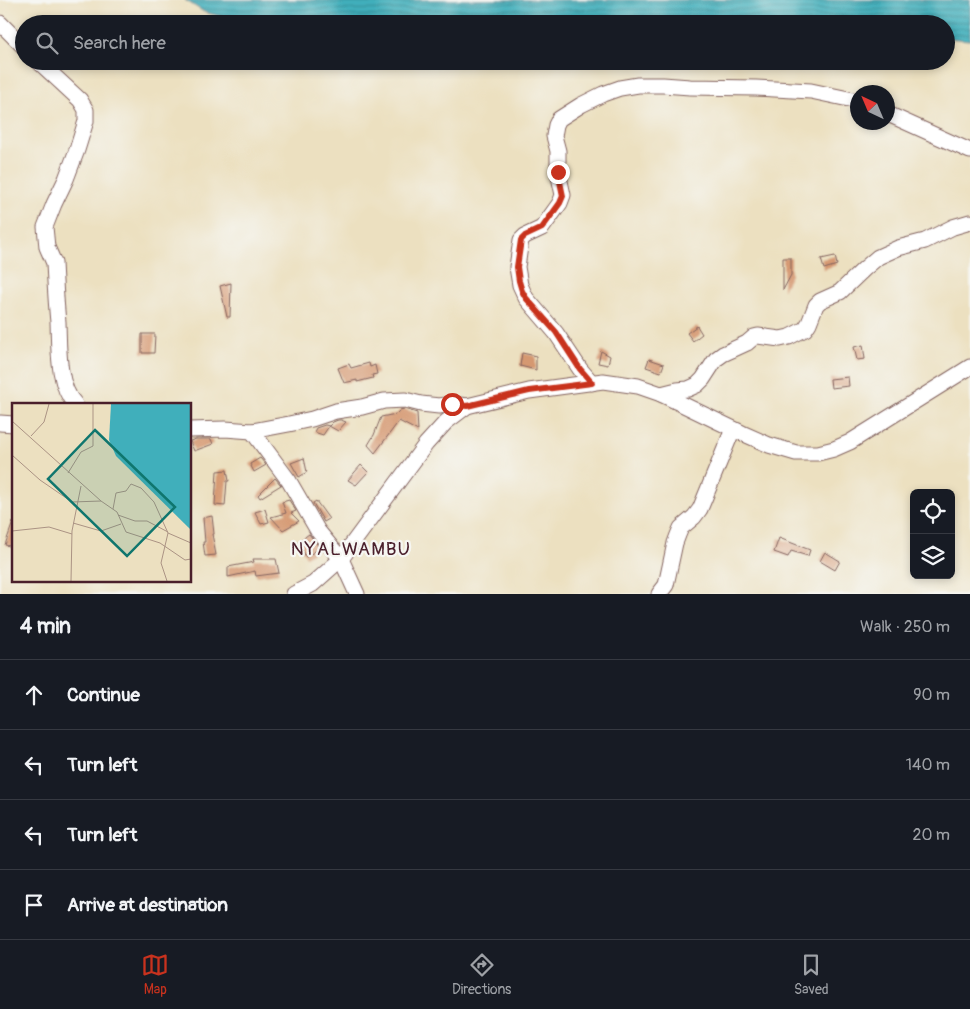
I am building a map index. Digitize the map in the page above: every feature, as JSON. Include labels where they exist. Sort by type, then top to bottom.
[{"type":"street","points":[[0,22],[15,38]]},
{"type":"street","points":[[48,70],[80,100],[86,110],[86,121],[77,150],[45,227],[47,247],[54,263],[61,370],[69,397],[74,403]]},
{"type":"street","points":[[592,383],[580,369],[556,332],[526,298],[522,291],[517,267],[521,240],[542,228],[563,196],[558,172],[558,151],[554,136],[559,119],[603,94],[620,88],[638,85],[811,91],[850,99]]},
{"type":"street","points":[[895,117],[970,151]]},
{"type":"street","points":[[661,394],[688,389],[697,385],[716,359],[747,343],[754,337],[780,339],[805,329],[816,305],[820,301],[840,292],[878,257],[898,248],[925,241],[953,227],[970,222]]},
{"type":"street","points":[[191,430],[225,429],[252,431],[384,401],[405,400],[439,406],[452,404],[467,406],[529,391],[603,382],[638,386],[661,394],[769,445],[796,453],[818,453],[850,442],[970,367]]},
{"type":"street","points":[[294,594],[313,584],[340,559],[426,444],[446,422],[467,406]]},
{"type":"street","points":[[659,594],[666,585],[675,543],[681,528],[700,509],[733,429]]},
{"type":"street","points":[[252,431],[289,481],[318,531],[340,559],[357,594]]},
{"type":"water","points":[[185,0],[970,0],[970,40],[955,39],[955,15],[216,15],[204,12]]},
{"type":"building","points":[[835,256],[837,265],[824,269],[821,259]]},
{"type":"building","points":[[783,258],[791,258],[791,275],[783,290]]},
{"type":"building","points":[[231,283],[230,317],[227,317],[220,286]]},
{"type":"building","points":[[697,326],[702,334],[693,341],[687,333]]},
{"type":"building","points":[[142,334],[155,334],[154,353],[142,353]]},
{"type":"building","points":[[863,345],[865,359],[857,360],[854,347]]},
{"type":"building","points":[[601,351],[610,356],[608,365],[598,363]]},
{"type":"building","points":[[522,353],[536,356],[536,370],[520,366]]},
{"type":"building","points":[[649,359],[664,364],[661,372],[646,367]]},
{"type":"building","points":[[369,363],[370,367],[375,365],[377,374],[372,375],[373,378],[344,383],[338,368],[349,364],[351,368]]},
{"type":"building","points":[[848,377],[849,386],[831,388],[830,379]]},
{"type":"building","points":[[404,409],[417,413],[418,431],[399,421],[375,453],[368,445],[381,417],[396,414]]},
{"type":"building","points":[[338,420],[346,422],[338,431],[329,426]]},
{"type":"building","points":[[325,425],[329,426],[323,435],[314,432],[316,428]]},
{"type":"building","points":[[211,439],[213,444],[194,451],[191,441]]},
{"type":"building","points":[[260,458],[266,465],[254,472],[250,464]]},
{"type":"building","points":[[304,458],[307,472],[299,477],[291,463]]},
{"type":"building","points":[[361,465],[368,472],[356,485],[348,480]]},
{"type":"building","points":[[227,470],[229,481],[227,481],[225,506],[215,505],[217,471]]},
{"type":"building","points":[[275,478],[281,485],[260,498],[258,495]]},
{"type":"building","points":[[289,500],[296,511],[291,513],[299,521],[283,530],[271,517],[286,513],[282,502]]},
{"type":"building","points":[[316,501],[329,519],[324,522],[313,503]]},
{"type":"building","points":[[265,509],[269,522],[261,524],[255,512]]},
{"type":"building","points":[[212,516],[214,534],[212,534],[216,555],[205,556],[203,518]]},
{"type":"building","points":[[12,525],[12,547],[5,545]]},
{"type":"building","points":[[309,534],[320,548],[306,557],[298,542]]},
{"type":"building","points":[[779,538],[810,550],[808,556],[791,551],[788,557],[774,552]]},
{"type":"building","points":[[825,552],[840,561],[835,570],[820,561]]},
{"type":"building","points":[[253,559],[276,559],[279,573],[256,576],[255,571],[228,577],[228,567],[254,562]]},
{"type":"district","name":"NYALWAMBU","points":[[351,549]]},
{"type":"route","points":[[452,404],[467,406],[529,391],[592,383],[580,369],[556,332],[526,298],[519,281],[517,267],[521,240],[542,228],[563,196],[558,172]]}]
